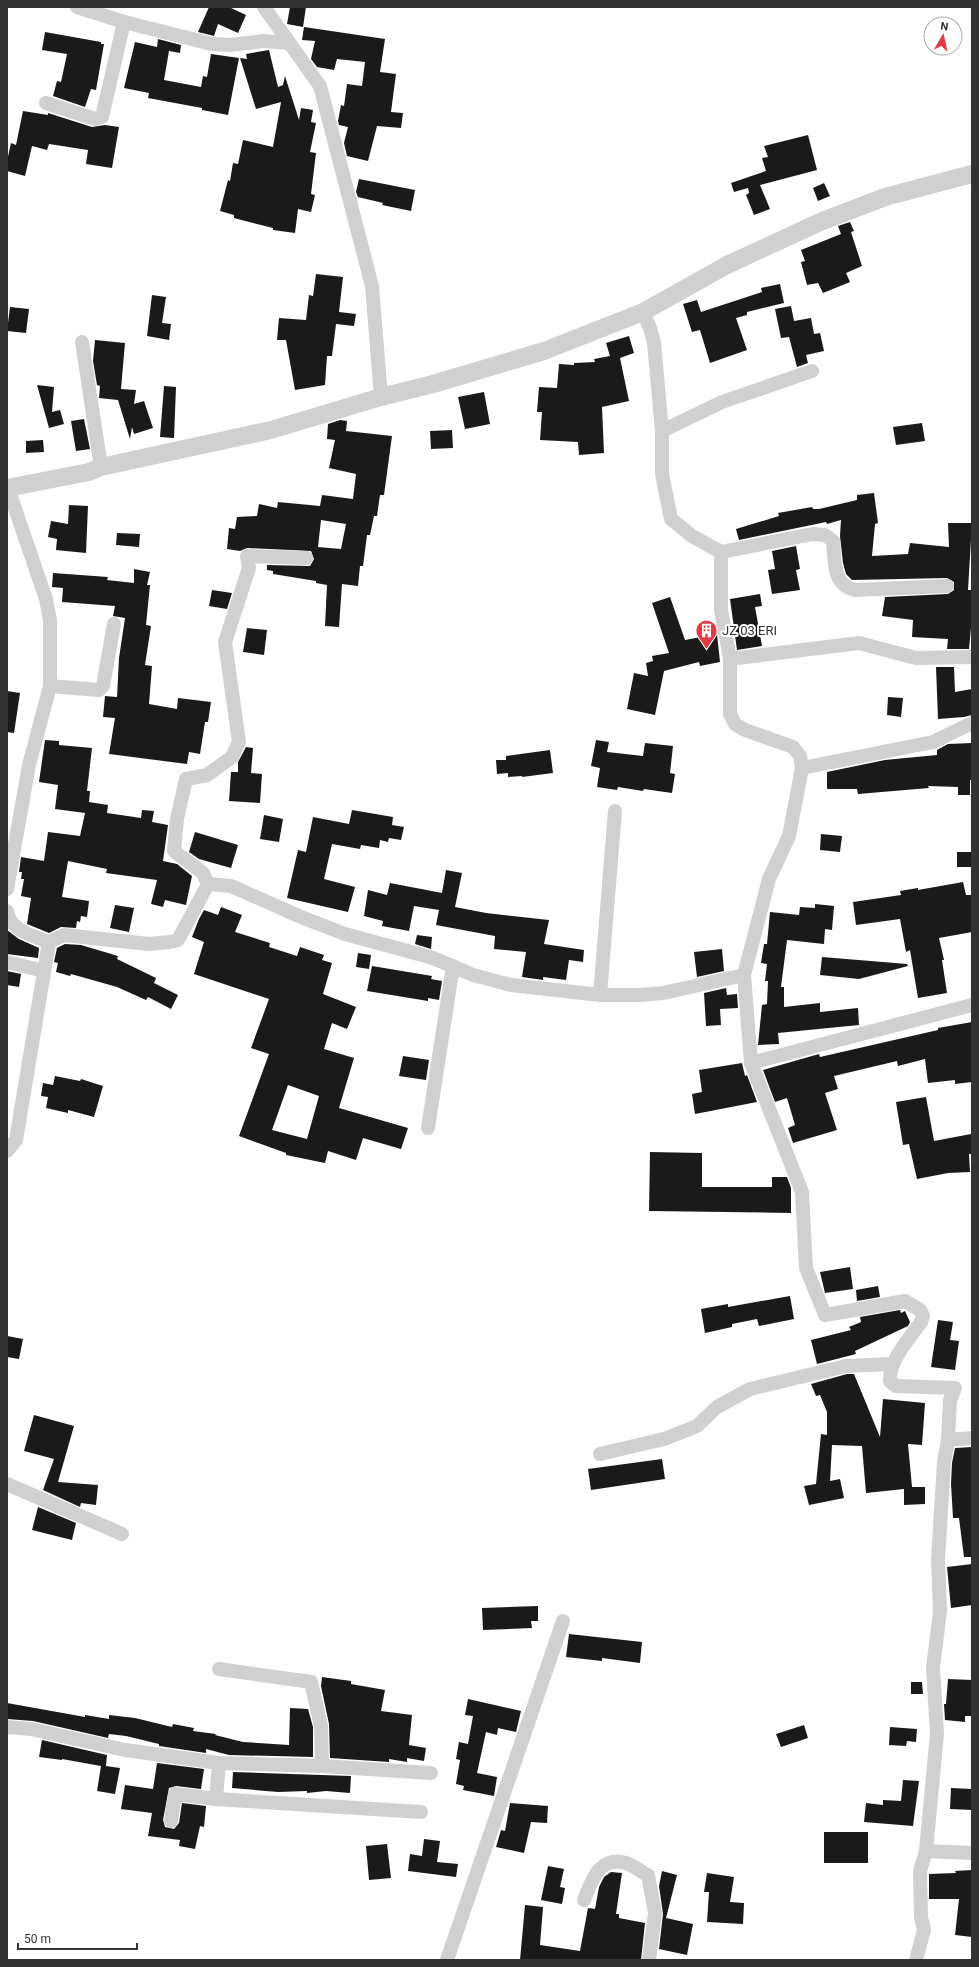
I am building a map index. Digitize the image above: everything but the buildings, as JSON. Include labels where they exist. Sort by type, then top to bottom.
[{"type":"street","points":[[77,7],[124,22],[212,44],[230,45],[257,41],[289,43]]},
{"type":"street","points":[[264,7],[320,86],[372,286],[381,397]]},
{"type":"street","points":[[46,103],[95,119],[102,117],[124,22]]},
{"type":"street","points":[[7,885],[29,765],[50,686],[50,620],[46,599],[8,488],[89,472],[101,467],[271,430],[544,351],[643,312],[727,265],[820,222],[885,197],[972,174]]},
{"type":"street","points":[[643,312],[650,328],[654,343],[662,431],[662,474],[671,519],[692,536],[721,552],[813,534],[825,536],[832,541],[837,573],[841,583],[848,588],[856,590],[946,586]]},
{"type":"street","points":[[82,342],[101,467]]},
{"type":"street","points":[[662,431],[722,402],[812,371]]},
{"type":"street","points":[[721,552],[721,610],[730,659],[730,714],[735,724],[745,730],[793,747],[800,756],[802,768],[789,836],[769,879],[744,976],[751,1063],[802,1192],[806,1268],[825,1315],[905,1302],[920,1310],[923,1316],[921,1322],[893,1364],[889,1372],[890,1381],[896,1386],[955,1388],[950,1400],[948,1440],[944,1462],[940,1514],[938,1560],[940,1611],[933,1668],[937,1734],[926,1851],[920,1871],[921,1917],[924,1930],[916,1960]]},
{"type":"street","points":[[208,884],[203,873],[174,851],[177,819],[186,779],[207,775],[232,757],[239,742],[225,642],[249,568],[247,556],[306,558]]},
{"type":"street","points":[[50,686],[99,690],[103,686],[114,624]]},
{"type":"street","points":[[730,659],[859,643],[916,658],[972,657]]},
{"type":"street","points":[[802,768],[933,742],[972,723]]},
{"type":"street","points":[[600,995],[615,811]]},
{"type":"street","points":[[7,911],[8,919],[20,931],[49,942],[64,935],[149,944],[178,940],[208,884]]},
{"type":"street","points":[[208,884],[231,886],[301,917],[345,934],[433,958],[484,979],[511,985],[600,995],[640,995],[663,993],[744,976]]},
{"type":"street","points":[[10,1144],[49,942]]},
{"type":"street","points":[[7,962],[44,971]]},
{"type":"street","points":[[428,1128],[453,966]]},
{"type":"street","points":[[751,1063],[972,1005]]},
{"type":"street","points":[[600,1454],[664,1439],[697,1426],[716,1407],[750,1389],[846,1366],[893,1364]]},
{"type":"street","points":[[948,1440],[972,1438]]},
{"type":"street","points":[[7,1484],[122,1534]]},
{"type":"street","points":[[447,1960],[563,1621]]},
{"type":"street","points":[[219,1669],[311,1682],[321,1726],[322,1766]]},
{"type":"street","points":[[7,1727],[31,1729],[124,1750],[218,1763],[322,1766],[431,1773]]},
{"type":"street","points":[[216,1799],[218,1763]]},
{"type":"street","points":[[171,1821],[174,1794],[216,1799],[421,1812]]},
{"type":"street","points":[[926,1851],[972,1853]]},
{"type":"street","points":[[584,1900],[599,1868],[610,1863],[626,1863],[648,1875],[655,1913],[649,1960]]},
{"type":"place","name":"JZ 03 ERI","points":[[707,650]]}]
